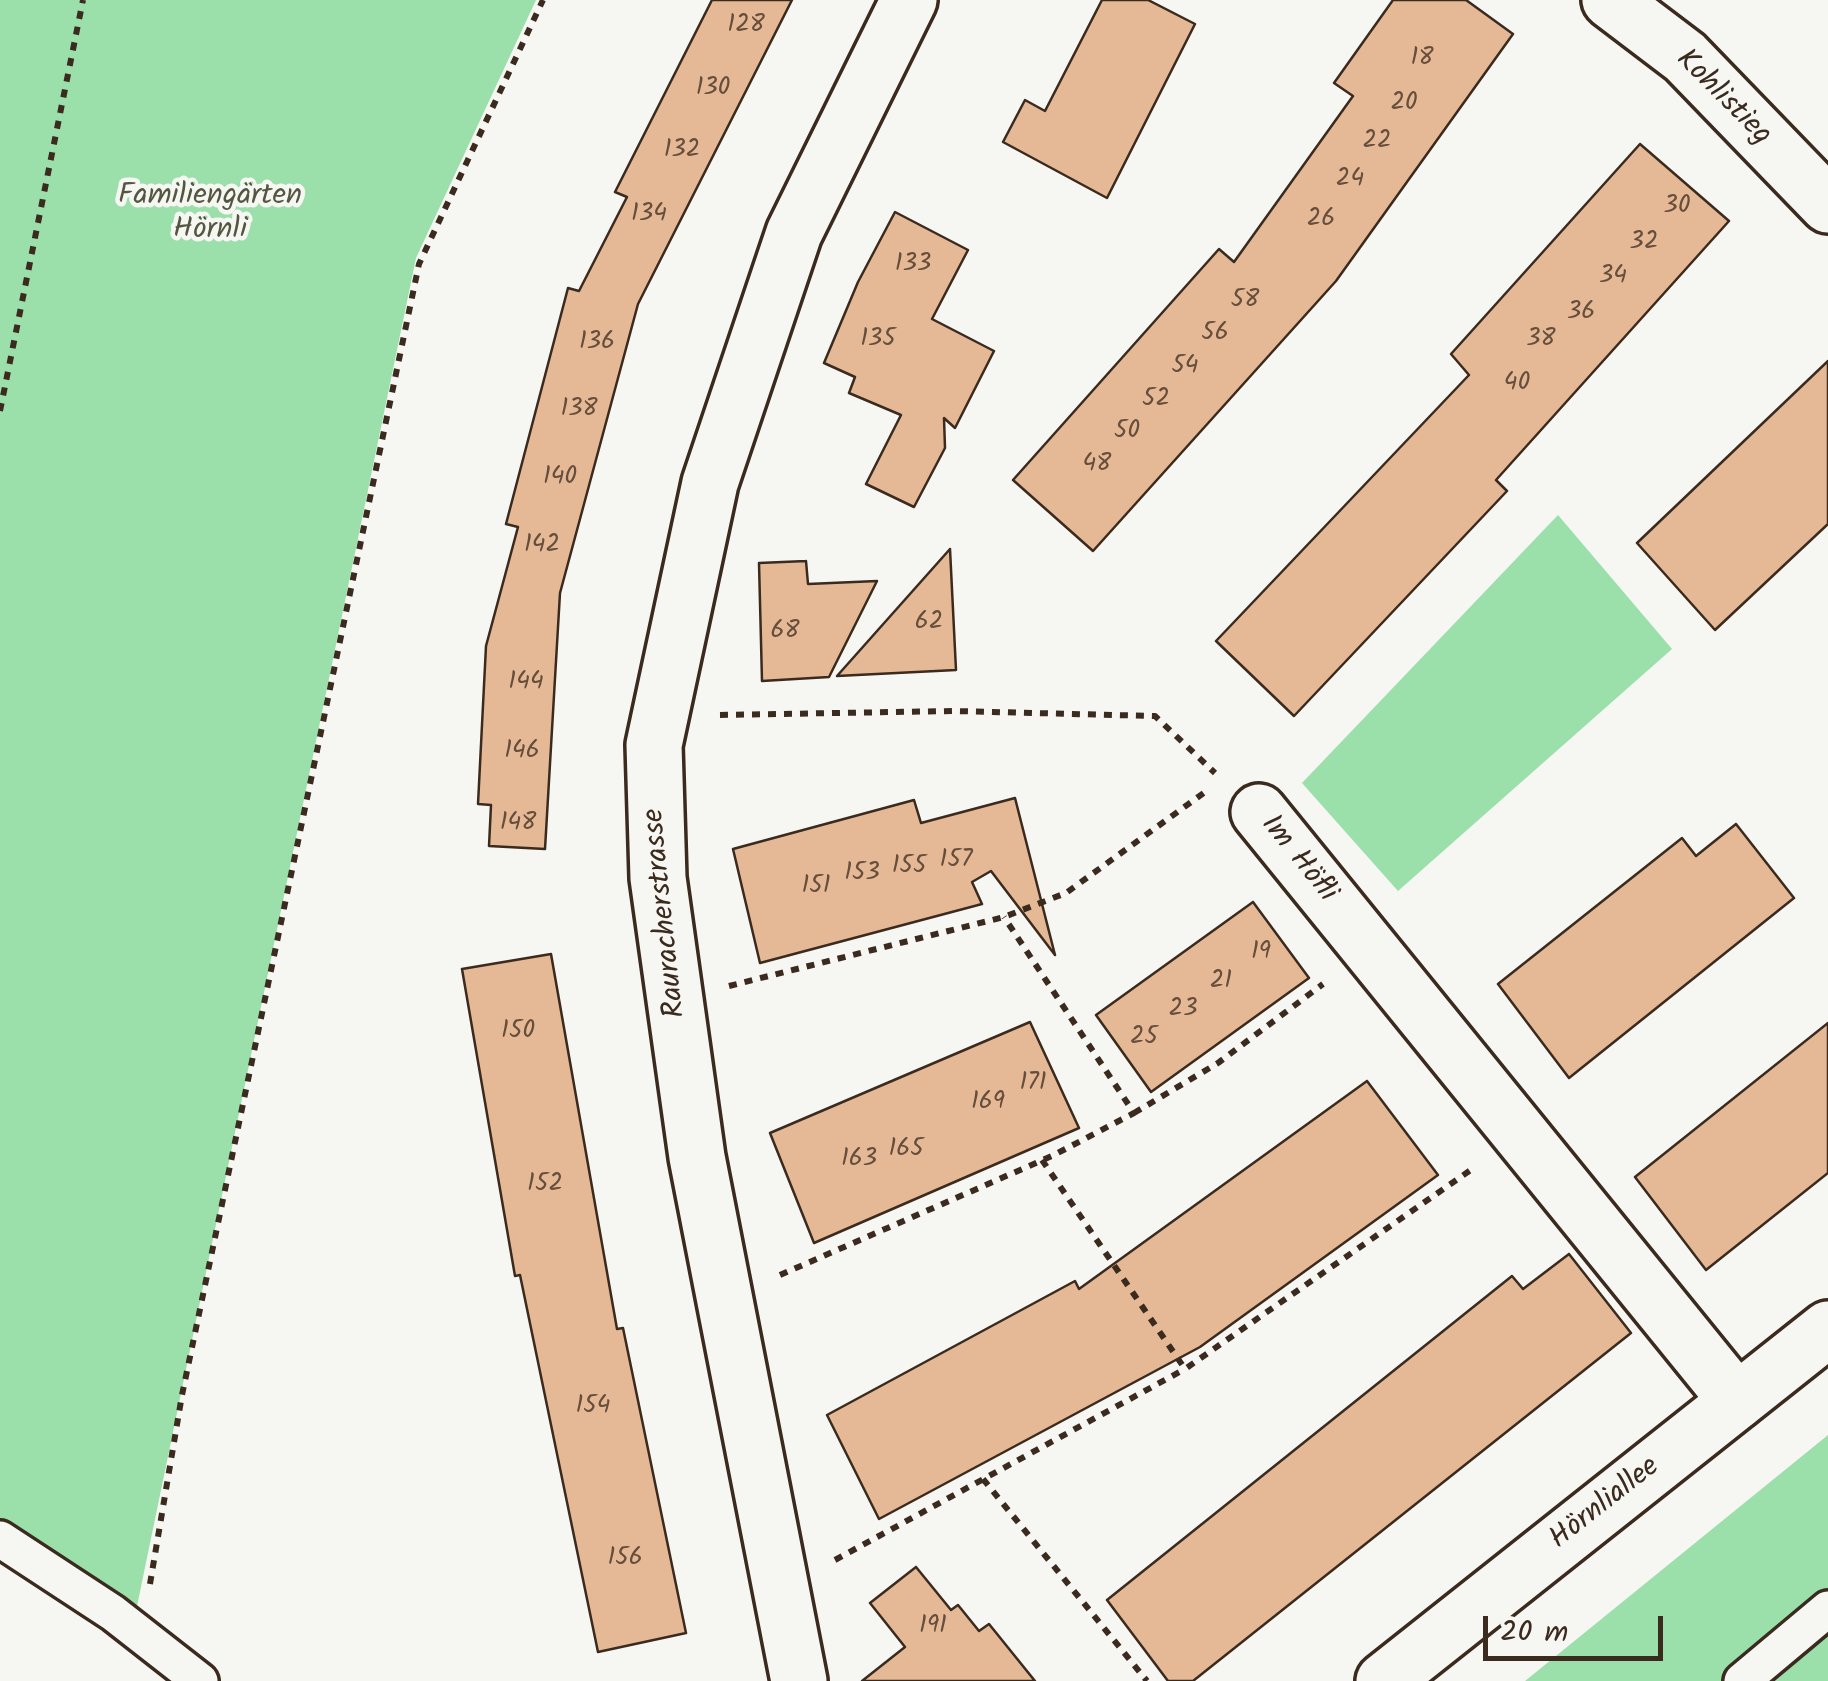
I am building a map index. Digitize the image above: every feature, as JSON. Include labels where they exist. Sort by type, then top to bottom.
[{"type":"street","name":"Rauracherstrasse","points":[[800,1681],[697,1157],[658,878],[654,745],[710,483],[794,233],[909,0]]},
{"type":"street","name":"Kohlistieg","points":[[1610,0],[1684,57],[1821,184]]},
{"type":"street","name":"Im Höfli","points":[[1240,796],[1370,949],[1737,1402]]},
{"type":"street","name":"Hörnliallee","points":[[1384,1681],[1828,1330]]},
{"type":"lane","points":[[0,1539],[142,1636],[200,1681]]},
{"type":"lane","points":[[1742,1681],[1828,1608]]},
{"type":"path","points":[[0,412],[83,0]]},
{"type":"path","points":[[142,1636],[186,1376],[419,264],[544,0]]},
{"type":"path","points":[[659,716],[953,711],[1155,716],[1240,796],[1066,893],[1004,916],[674,1000]]},
{"type":"path","points":[[1004,916],[1134,1113]]},
{"type":"path","points":[[724,1299],[1042,1160],[1134,1113],[1218,1063],[1370,949]]},
{"type":"path","points":[[781,1589],[1185,1369],[1521,1134]]},
{"type":"path","points":[[1042,1160],[1185,1369]]},
{"type":"path","points":[[983,1479],[1147,1681]]},
{"type":"green space","name":"Familiengärten Hörnli","points":[[0,0],[536,0],[416,258],[137,1606],[0,1521]]},
{"type":"green space","points":[[1558,515],[1672,649],[1398,891],[1302,783]]},
{"type":"green space","points":[[1828,1435],[1828,1681],[1525,1681],[1567,1647]]},
{"type":"building","points":[[712,0],[792,0],[638,304],[560,593],[545,849],[489,846],[491,805],[478,804],[486,646],[518,527],[506,524],[568,288],[579,291],[627,197],[615,192]]},
{"type":"building","points":[[1102,0],[1148,0],[1195,24],[1107,198],[1003,142],[1025,100],[1045,111]]},
{"type":"building","points":[[1393,0],[1466,0],[1513,34],[1336,281],[1093,551],[1013,480],[1219,249],[1234,262],[1353,96],[1334,83]]},
{"type":"building","points":[[1640,144],[1729,221],[1496,480],[1507,491],[1294,716],[1216,641],[1469,375],[1451,354]]},
{"type":"building","points":[[895,212],[968,250],[932,319],[994,351],[955,428],[944,418],[945,448],[914,507],[866,484],[901,415],[849,393],[855,377],[824,363],[858,282]]},
{"type":"building","points":[[1828,361],[1828,524],[1715,630],[1637,543]]},
{"type":"building","points":[[950,549],[956,670],[837,676]]},
{"type":"building","points":[[806,561],[808,584],[877,581],[829,677],[762,681],[759,563]]},
{"type":"building","points":[[1015,798],[1055,955],[991,871],[972,882],[982,904],[760,963],[733,849],[914,800],[921,823]]},
{"type":"building","points":[[1736,824],[1794,898],[1569,1078],[1498,984],[1682,838],[1696,856]]},
{"type":"building","points":[[1253,902],[1309,978],[1151,1092],[1096,1015]]},
{"type":"building","points":[[551,954],[617,1329],[623,1328],[686,1633],[598,1652],[520,1275],[515,1276],[462,969]]},
{"type":"building","points":[[1030,1022],[1079,1128],[814,1243],[770,1133]]},
{"type":"building","points":[[1828,1023],[1828,1173],[1706,1270],[1635,1177]]},
{"type":"building","points":[[1367,1081],[1438,1175],[1200,1347],[879,1519],[827,1415],[1075,1281],[1079,1289]]},
{"type":"building","points":[[1569,1254],[1631,1333],[1193,1681],[1168,1681],[1107,1600],[1512,1276],[1523,1289]]},
{"type":"building","points":[[916,1567],[951,1610],[958,1605],[979,1631],[989,1624],[1035,1681],[862,1681],[905,1647],[870,1603]]}]
